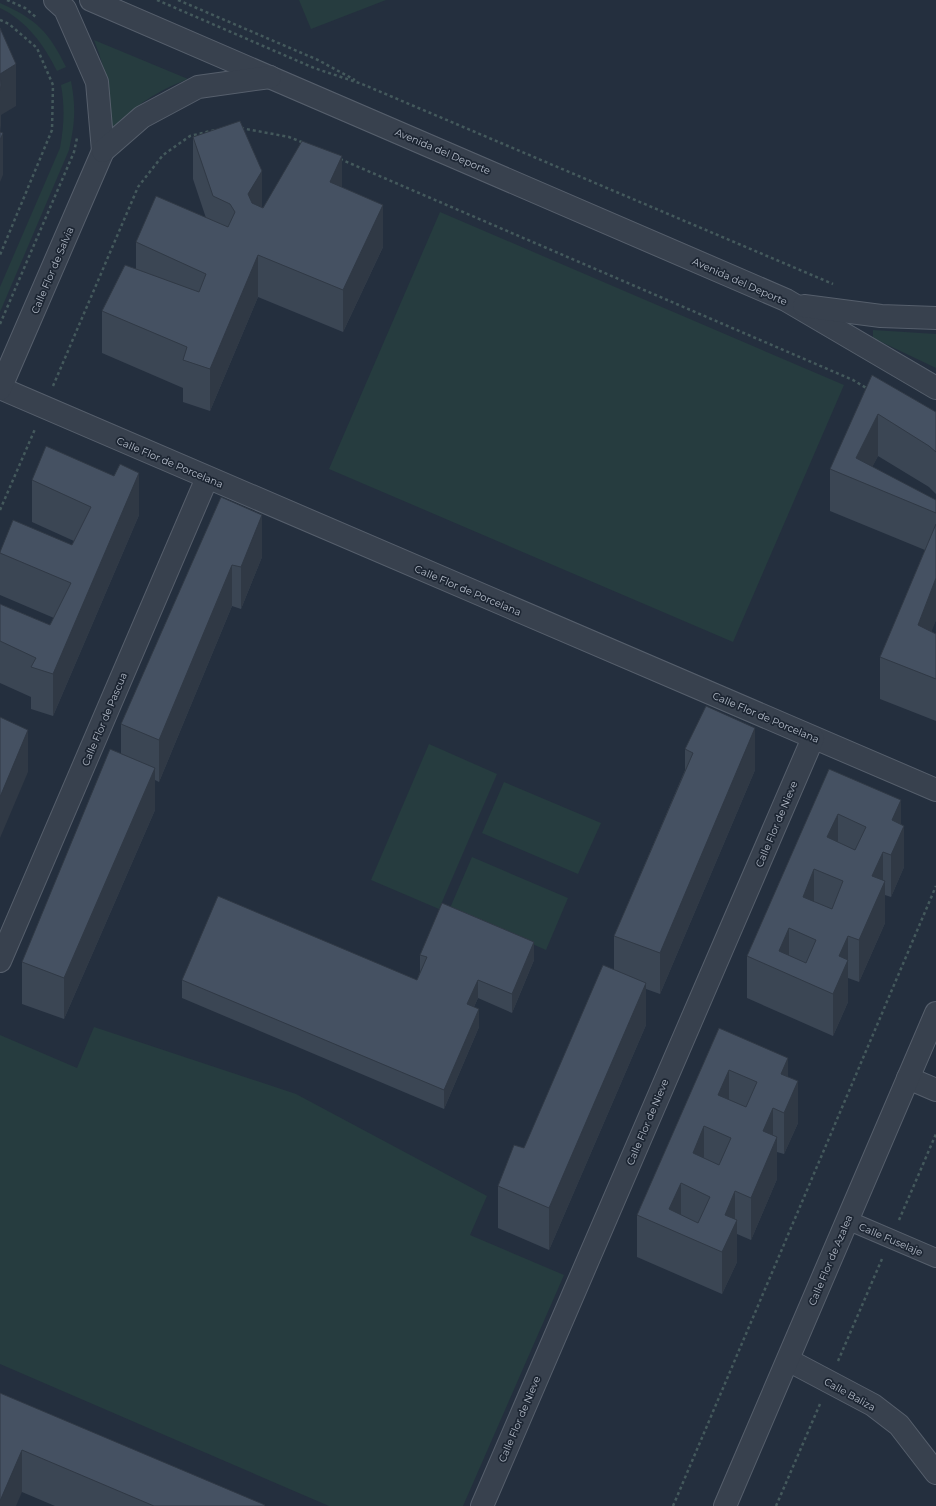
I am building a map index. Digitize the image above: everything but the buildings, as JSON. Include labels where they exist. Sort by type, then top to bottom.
[{"type":"street","points":[[55,0],[65,9],[97,82],[103,151]]},
{"type":"street","name":"Avenida del Deporte","points":[[91,0],[794,304],[936,388]]},
{"type":"street","points":[[103,151],[142,117],[198,87],[270,77]]},
{"type":"street","name":"Calle Flor de Salvia","points":[[0,389],[103,151]]},
{"type":"street","name":"Avenida del Deporte","points":[[794,304],[881,316],[936,318]]},
{"type":"street","name":"Calle Flor de Porcelana","points":[[0,389],[936,790]]},
{"type":"street","name":"Calle Flor de Pascua","points":[[0,961],[207,478]]},
{"type":"street","name":"Calle Flor de Nieve","points":[[482,1506],[813,738]]},
{"type":"street","name":"Calle Flor de Azalea","points":[[725,1506],[936,1014]]},
{"type":"street","points":[[908,1078],[936,1090]]},
{"type":"street","name":"Calle Fuselaje","points":[[847,1220],[936,1258]]},
{"type":"street","name":"Calle Baliza","points":[[788,1360],[873,1405],[899,1425],[936,1473]]},
{"type":"path","points":[[7,0],[25,8],[42,21]]},
{"type":"path","points":[[157,0],[314,68],[362,84],[835,285]]},
{"type":"path","points":[[178,0],[318,60],[362,84]]},
{"type":"path","points":[[0,20],[9,24],[37,48],[53,85],[52,130],[0,255]]},
{"type":"path","points":[[238,127],[289,137],[310,146]]},
{"type":"path","points":[[0,510],[138,187],[162,155],[190,136],[217,129]]},
{"type":"path","points":[[0,324],[74,152],[78,132]]},
{"type":"path","points":[[332,156],[853,380],[872,391]]},
{"type":"path","points":[[673,1506],[936,886]]},
{"type":"path","points":[[776,1506],[936,1134]]},
{"type":"green space","points":[[299,0],[386,0],[311,29]]},
{"type":"green space","points":[[0,3],[23,15],[40,28],[54,44],[66,67],[57,71],[34,35],[10,13],[0,8]]},
{"type":"green space","points":[[94,40],[188,79],[147,99],[112,128],[107,83]]},
{"type":"green space","points":[[71,81],[74,99],[74,116],[73,132],[69,150],[0,312],[0,287],[60,148],[64,116],[61,85]]},
{"type":"green space","points":[[440,212],[844,385],[733,642],[329,469]]},
{"type":"green space","points":[[873,330],[936,334],[936,368],[873,338]]},
{"type":"green space","points":[[429,744],[497,774],[439,909],[371,880]]},
{"type":"green space","points":[[504,782],[601,823],[578,874],[482,833]]},
{"type":"green space","points":[[472,857],[568,898],[546,950],[450,908]]},
{"type":"green space","points":[[94,1027],[296,1094],[487,1196],[470,1235],[564,1275],[463,1506],[329,1506],[0,1364],[0,1035],[77,1068]]}]
